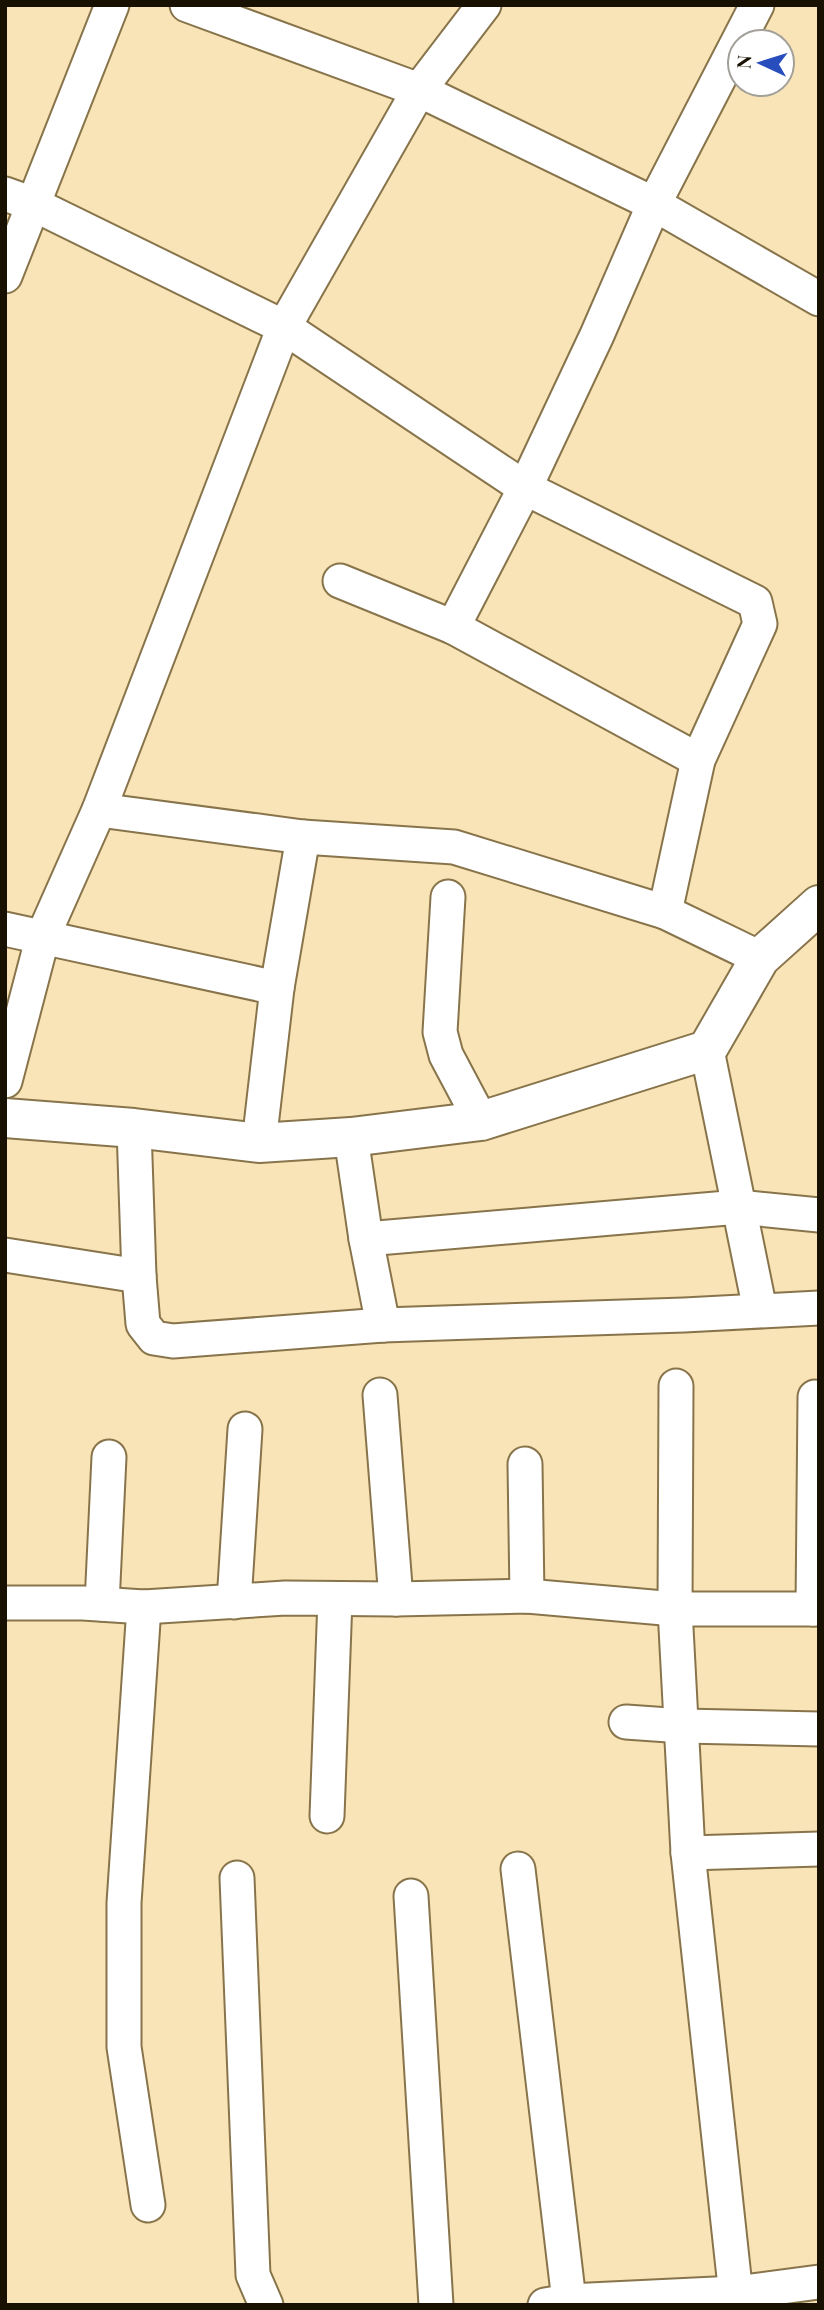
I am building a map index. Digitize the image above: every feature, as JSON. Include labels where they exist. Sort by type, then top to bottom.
[{"type":"street","points":[[5,276],[19,199],[112,5]]},
{"type":"street","points":[[187,5],[419,90],[654,204],[819,299]]},
{"type":"street","points":[[5,1081],[43,936],[99,810],[284,327],[419,90],[484,5]]},
{"type":"street","points":[[453,627],[525,488],[597,335],[654,204],[757,5]]},
{"type":"street","points":[[19,199],[284,327],[525,488],[755,603],[760,624],[698,760],[665,912]]},
{"type":"street","points":[[340,581],[453,627],[698,760]]},
{"type":"street","points":[[99,810],[303,837],[454,847],[665,912],[760,958]]},
{"type":"street","points":[[259,1143],[277,988],[303,837]]},
{"type":"street","points":[[448,897],[440,1032],[446,1055],[481,1121]]},
{"type":"street","points":[[760,1310],[708,1050],[760,958],[819,905]]},
{"type":"street","points":[[5,929],[277,988]]},
{"type":"street","points":[[5,1118],[134,1128],[259,1143],[351,1137],[481,1121],[708,1050]]},
{"type":"street","points":[[134,1128],[143,1324],[154,1338],[173,1341],[383,1325],[819,1308]]},
{"type":"street","points":[[351,1137],[366,1239],[383,1325]]},
{"type":"street","points":[[366,1239],[739,1207],[819,1215]]},
{"type":"street","points":[[5,1255],[139,1276]]},
{"type":"street","points":[[676,1386],[675,1609],[688,1853],[736,2299]]},
{"type":"street","points":[[380,1395],[396,1599]]},
{"type":"street","points":[[5,1603],[144,1607],[285,1598],[527,1596],[675,1609],[816,1609],[815,1397]]},
{"type":"street","points":[[234,1602],[244,1429]]},
{"type":"street","points":[[102,1604],[109,1457]]},
{"type":"street","points":[[525,1464],[527,1596]]},
{"type":"street","points":[[327,1816],[335,1598]]},
{"type":"street","points":[[144,1607],[124,1903],[124,2047],[148,2205]]},
{"type":"street","points":[[626,1722],[819,1729]]},
{"type":"street","points":[[688,1853],[819,1849]]},
{"type":"street","points":[[517,1869],[557,2303],[736,2299],[819,2282]]},
{"type":"street","points":[[237,1878],[253,2275],[266,2305]]},
{"type":"street","points":[[411,1896],[436,2305]]}]
